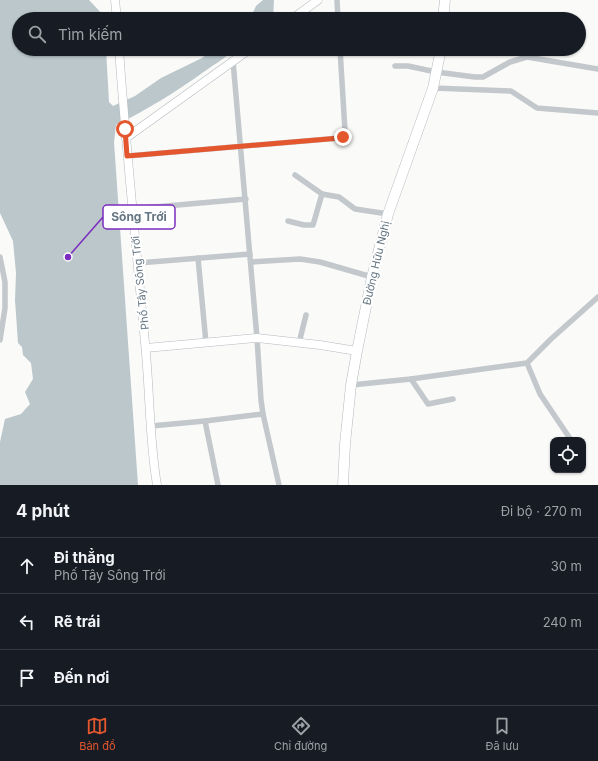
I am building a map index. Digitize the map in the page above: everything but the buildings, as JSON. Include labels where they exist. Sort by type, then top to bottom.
[{"type":"highway","points":[[444,12],[445,0]]},
{"type":"highway","name":"Đường Hữu Nghị","points":[[343,485],[345,444],[351,385],[356,351],[372,277],[388,214],[433,88],[439,56]]},
{"type":"street","points":[[115,0],[116,12]]},
{"type":"street","points":[[302,12],[318,0]]},
{"type":"street","points":[[337,0],[338,12]]},
{"type":"street","name":"Phố Tây Sông Trới","points":[[119,56],[127,156],[146,348],[153,464],[157,485]]},
{"type":"street","points":[[126,138],[241,56]]},
{"type":"street","points":[[127,156],[343,137],[345,132],[340,56]]},
{"type":"street","points":[[395,66],[408,66],[436,72],[483,77],[510,62],[527,57],[598,69]]},
{"type":"street","points":[[233,62],[258,338],[263,414],[279,485]]},
{"type":"street","points":[[433,88],[510,91],[537,108],[598,113]]},
{"type":"street","points":[[295,175],[322,194],[339,197],[359,210],[388,214]]},
{"type":"street","points":[[288,221],[304,225],[313,224],[322,194]]},
{"type":"street","points":[[132,209],[246,199]]},
{"type":"street","points":[[138,263],[250,254]]},
{"type":"street","points":[[0,257],[5,282],[5,308],[0,340]]},
{"type":"street","points":[[198,258],[206,343]]},
{"type":"street","points":[[251,262],[300,259],[320,262],[372,277]]},
{"type":"street","points":[[351,385],[410,379],[527,363],[551,339],[598,297]]},
{"type":"street","points":[[299,343],[306,315]]},
{"type":"street","points":[[146,348],[258,338],[320,344],[356,351]]},
{"type":"street","points":[[527,363],[540,394],[569,437]]},
{"type":"street","points":[[410,379],[428,404],[453,399]]},
{"type":"street","points":[[151,426],[263,414]]},
{"type":"street","points":[[204,421],[218,485]]},
{"type":"shaded area","points":[[0,0],[89,0],[100,12],[12,12],[12,56],[106,56],[109,102],[113,106],[135,96],[161,78],[204,56],[226,56],[173,93],[116,125],[114,142],[138,485],[0,485],[0,442],[5,419],[21,414],[30,404],[25,392],[33,379],[31,363],[23,355],[22,347],[18,343],[15,300],[16,273],[13,241],[0,213]]},
{"type":"shaded area","points":[[263,0],[274,0],[273,12],[253,12],[256,6]]},
{"type":"place","name":"Sông Trới","points":[[68,257]]},
{"type":"route","points":[[125,129],[127,156],[343,137]]}]
